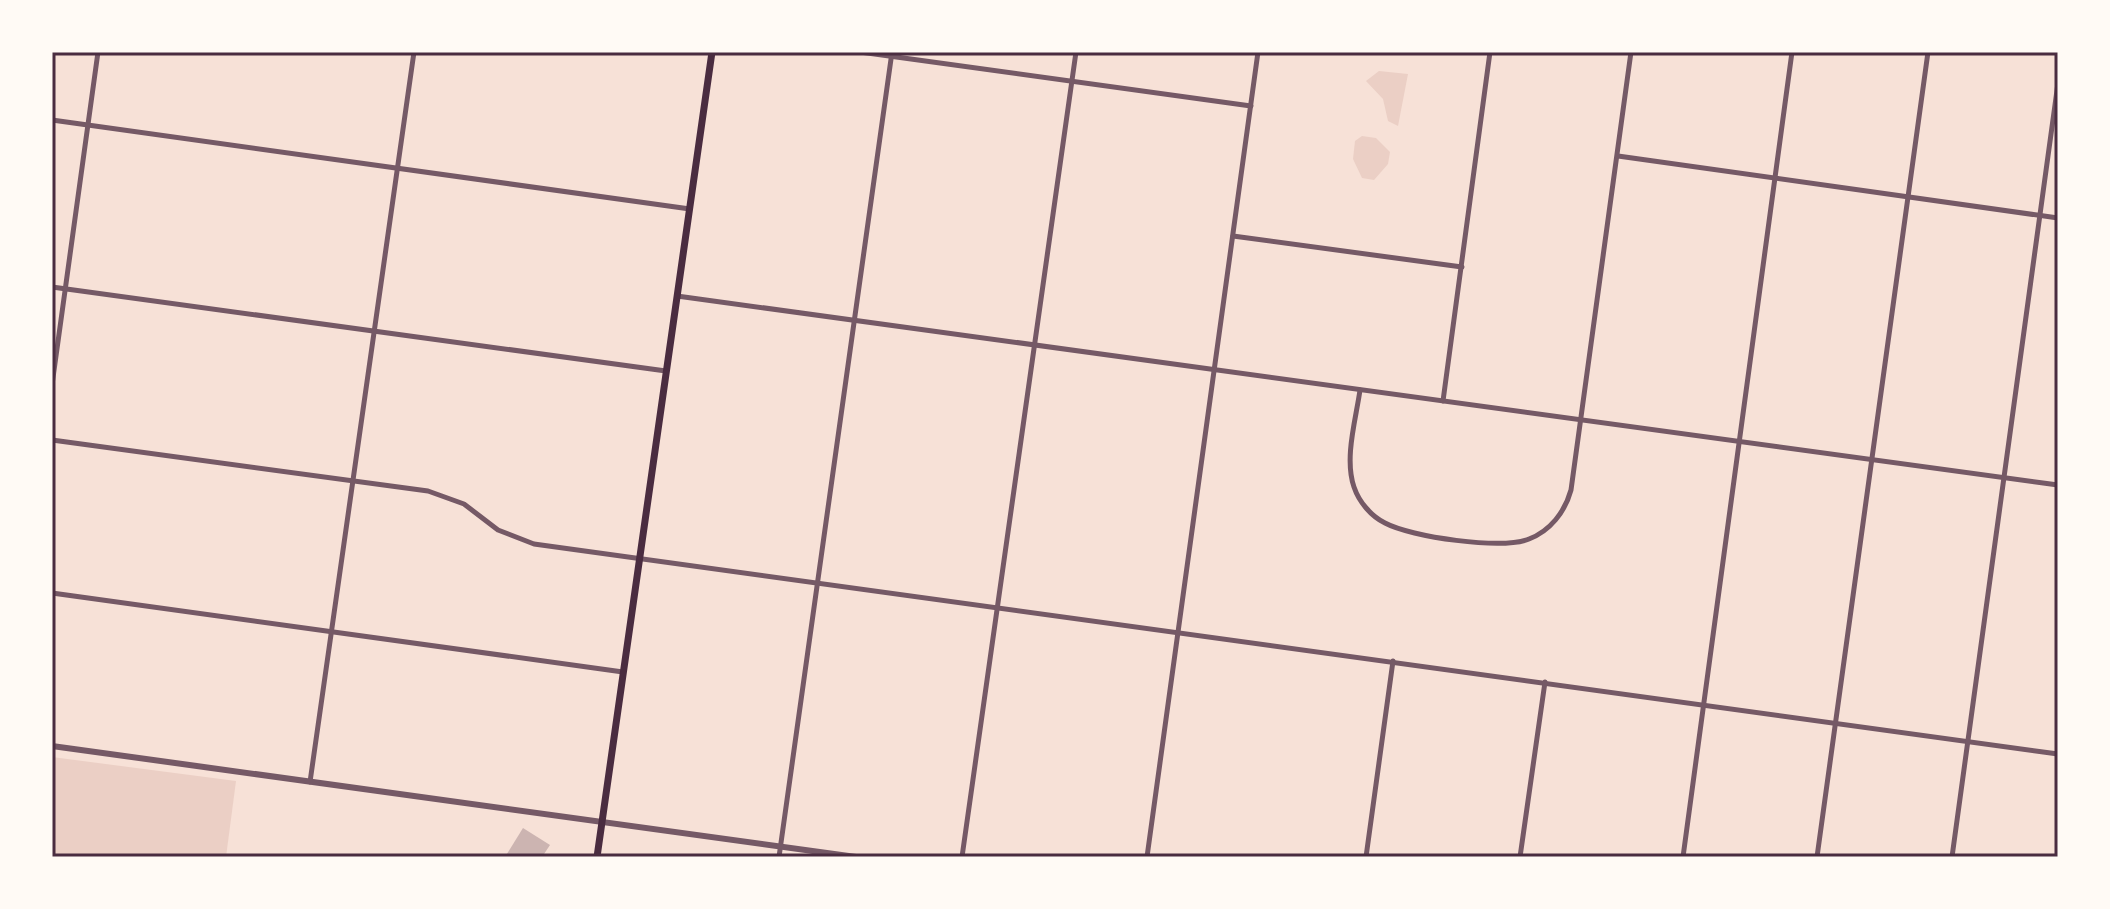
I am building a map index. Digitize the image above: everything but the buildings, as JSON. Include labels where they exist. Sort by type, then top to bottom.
[{"type":"main road","points":[[597,857],[712,52]]},
{"type":"street","points":[[52,385],[98,52]]},
{"type":"street","points":[[310,782],[414,52]]},
{"type":"street","points":[[860,52],[1251,106]]},
{"type":"street","points":[[962,857],[1076,52]]},
{"type":"street","points":[[1147,857],[1258,52]]},
{"type":"street","points":[[1443,401],[1490,52]]},
{"type":"street","points":[[1360,390],[1350,467],[1353,485],[1364,505],[1378,519],[1405,531],[1497,543],[1528,540],[1544,532],[1560,515],[1571,490],[1582,419],[1631,52]]},
{"type":"street","points":[[1683,857],[1792,52]]},
{"type":"street","points":[[1817,857],[1928,52]]},
{"type":"street","points":[[779,857],[892,54]]},
{"type":"street","points":[[1952,857],[2058,83]]},
{"type":"street","points":[[52,120],[690,209]]},
{"type":"street","points":[[1618,156],[2058,218]]},
{"type":"street","points":[[1233,236],[1462,267]]},
{"type":"street","points":[[52,287],[666,371]]},
{"type":"street","points":[[677,296],[2058,485]]},
{"type":"street","points":[[52,440],[442,494],[474,509],[498,530],[526,543],[2058,754]]},
{"type":"street","points":[[52,593],[623,672]]},
{"type":"street","points":[[1366,857],[1393,661]]},
{"type":"street","points":[[1520,857],[1545,682]]},
{"type":"street","points":[[52,746],[856,857]]},
{"type":"shaded area","points":[[1379,71],[1408,74],[1398,126],[1388,121],[1383,99],[1366,81]]},
{"type":"shaded area","points":[[1362,136],[1376,138],[1390,152],[1388,164],[1374,180],[1362,178],[1353,159],[1355,141]]},
{"type":"shaded area","points":[[52,757],[236,781],[226,857],[52,857]]}]
